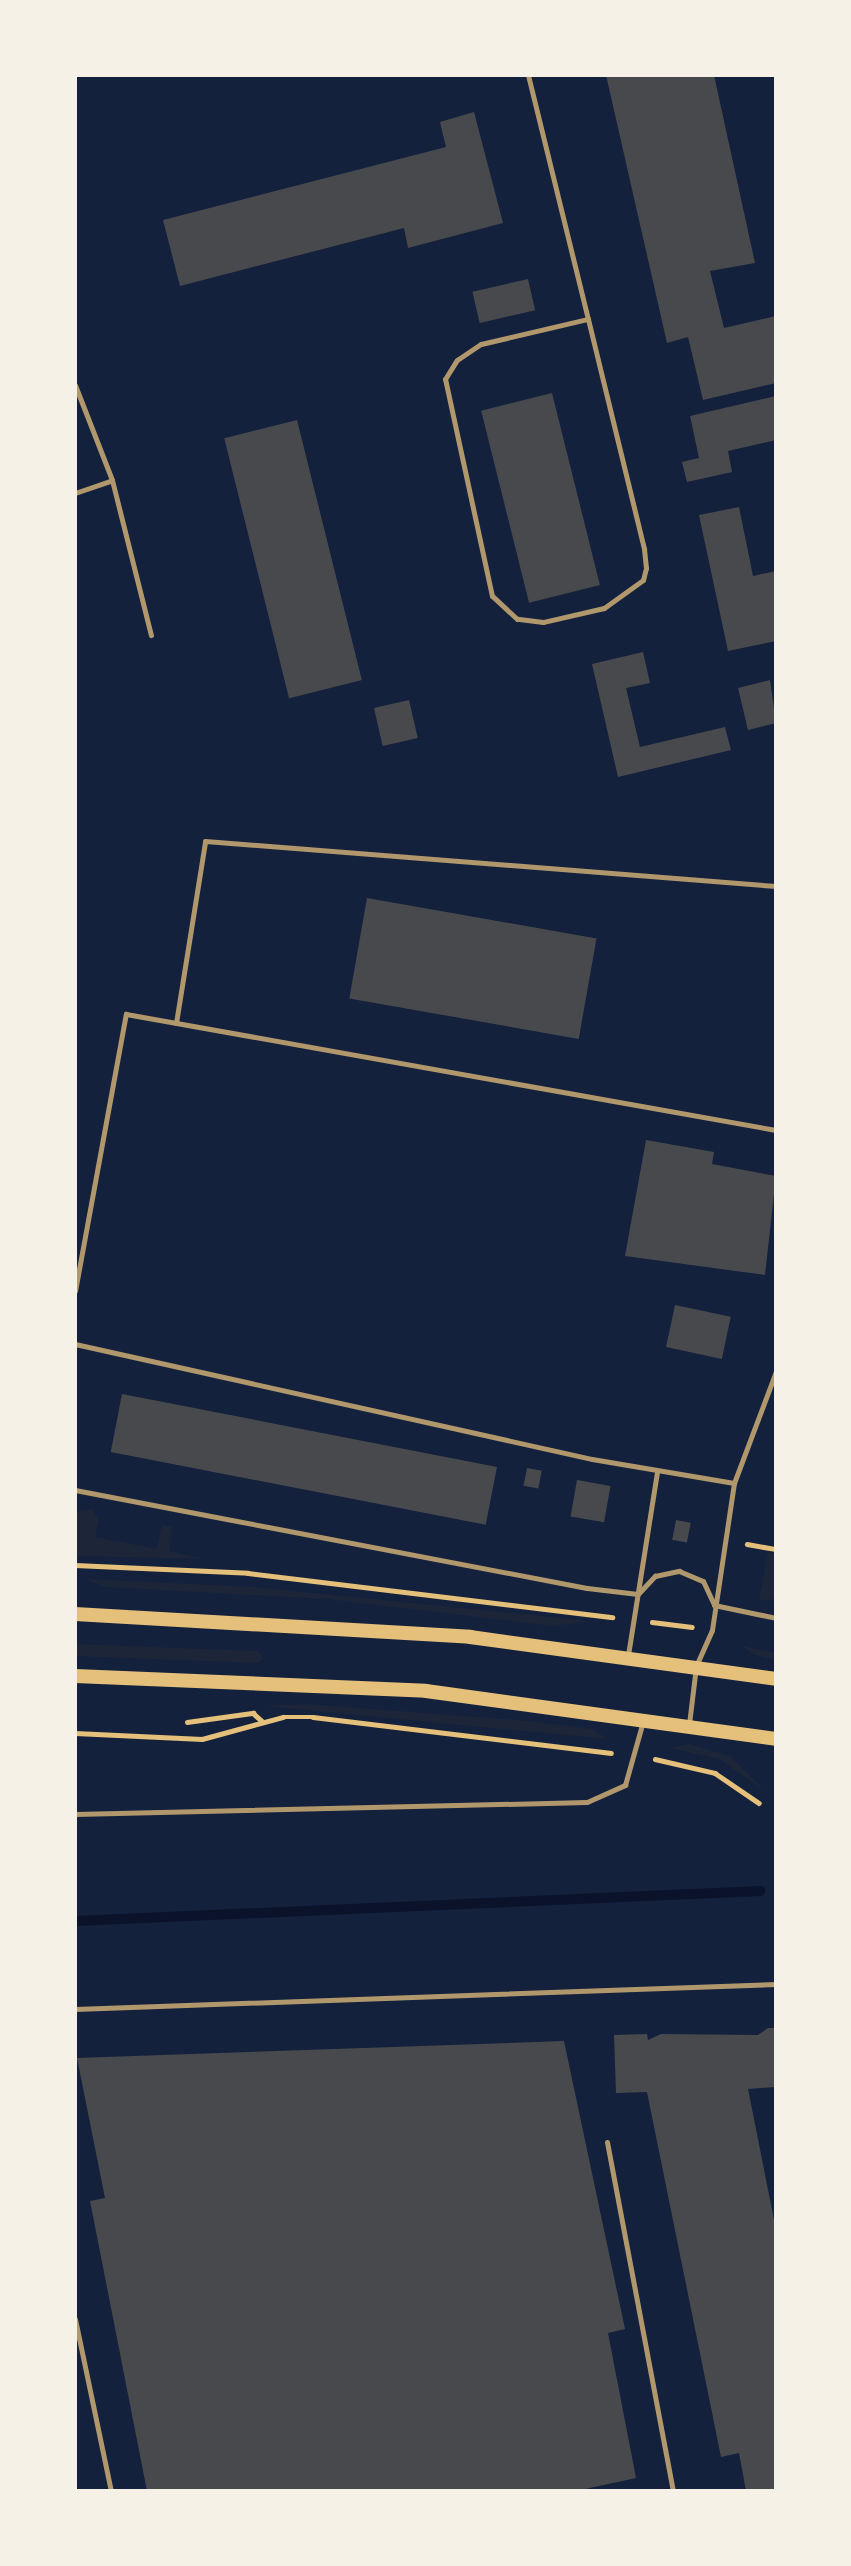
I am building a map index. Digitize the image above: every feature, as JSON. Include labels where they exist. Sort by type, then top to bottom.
[{"type":"main road","points":[[75,1614],[470,1637],[628,1654],[776,1679]]},
{"type":"main road","points":[[75,1676],[426,1691],[644,1717],[776,1739]]},
{"type":"lane","points":[[528,75],[588,319],[646,568],[643,580],[604,608],[543,622],[517,619],[492,596],[445,379],[457,360],[481,344],[588,319]]},
{"type":"lane","points":[[75,385],[112,480],[151,635]]},
{"type":"lane","points":[[75,494],[112,480]]},
{"type":"lane","points":[[176,1023],[205,841],[776,886]]},
{"type":"lane","points":[[75,1291],[125,1014],[776,1130]]},
{"type":"lane","points":[[75,1344],[657,1472],[734,1483]]},
{"type":"lane","points":[[689,1724],[696,1666],[712,1630],[734,1483],[776,1371]]},
{"type":"lane","points":[[628,1654],[657,1472]]},
{"type":"lane","points":[[75,1490],[638,1594]]},
{"type":"lane","points":[[638,1594],[655,1576],[679,1571],[703,1581],[714,1605]]},
{"type":"lane","points":[[714,1605],[776,1618]]},
{"type":"lane","points":[[75,1814],[587,1802],[625,1785],[644,1717]]},
{"type":"lane","points":[[75,2009],[776,1984]]},
{"type":"lane","points":[[607,2142],[673,2491]]},
{"type":"lane","points":[[75,2319],[111,2491]]},
{"type":"path","points":[[75,1564],[248,1573],[712,1630]]},
{"type":"path","points":[[187,1722],[253,1713],[263,1723]]},
{"type":"path","points":[[75,1733],[202,1739],[263,1723],[313,1717],[393,1722],[634,1757],[715,1773],[759,1803]]},
{"type":"shaded area","points":[[92,1509],[99,1520],[95,1537],[157,1549],[162,1525],[172,1527],[169,1551],[204,1559],[75,1556],[75,1512]]},
{"type":"shaded area","points":[[768,1552],[776,1554],[776,1599],[759,1601]]},
{"type":"shaded area","points":[[86,1579],[253,1587],[590,1621],[553,1626],[327,1599],[105,1587]]},
{"type":"shaded area","points":[[75,1644],[258,1651],[263,1658],[258,1663],[75,1656]]},
{"type":"shaded area","points":[[742,1646],[776,1653],[776,1660],[755,1655]]},
{"type":"shaded area","points":[[306,1704],[528,1721],[593,1729],[607,1739],[264,1706]]},
{"type":"shaded area","points":[[689,1744],[730,1756],[765,1791],[719,1759],[670,1748]]},
{"type":"building","points":[[606,75],[714,75],[755,263],[710,271],[724,328],[776,316],[776,383],[703,400],[688,337],[667,343]]},
{"type":"building","points":[[474,112],[503,223],[408,248],[404,228],[180,286],[163,220],[446,147],[440,122]]},
{"type":"building","points":[[528,279],[535,310],[480,323],[472,292]]},
{"type":"building","points":[[552,393],[600,585],[529,603],[481,411]]},
{"type":"building","points":[[776,396],[776,440],[728,451],[732,472],[687,482],[682,462],[699,458],[690,416]]},
{"type":"building","points":[[297,420],[362,680],[289,698],[224,438]]},
{"type":"building","points":[[739,507],[753,576],[776,571],[776,641],[728,651],[699,515]]},
{"type":"building","points":[[643,652],[650,683],[626,688],[640,747],[725,727],[731,750],[618,777],[592,664]]},
{"type":"building","points":[[770,680],[776,723],[748,730],[738,688]]},
{"type":"building","points":[[409,700],[418,738],[383,746],[374,708]]},
{"type":"building","points":[[367,898],[596,938],[579,1039],[349,998]]},
{"type":"building","points":[[646,1140],[714,1152],[712,1164],[776,1176],[765,1275],[625,1256]]},
{"type":"building","points":[[675,1305],[731,1317],[722,1359],[666,1347]]},
{"type":"building","points":[[122,1394],[497,1467],[486,1525],[111,1452]]},
{"type":"building","points":[[527,1468],[542,1471],[538,1489],[524,1486]]},
{"type":"building","points":[[577,1480],[610,1486],[604,1522],[571,1516]]},
{"type":"building","points":[[676,1520],[691,1523],[687,1542],[672,1540]]},
{"type":"building","points":[[768,2028],[776,2028],[776,2087],[748,2089],[776,2230],[776,2491],[746,2491],[739,2453],[721,2457],[647,2092],[616,2093],[614,2035],[647,2034],[648,2040],[661,2034],[758,2035]]},
{"type":"building","points":[[564,2041],[625,2329],[608,2333],[636,2478],[576,2491],[147,2491],[90,2201],[105,2198],[77,2058]]},
{"type":"waterway","points":[[75,1921],[760,1891]]}]
